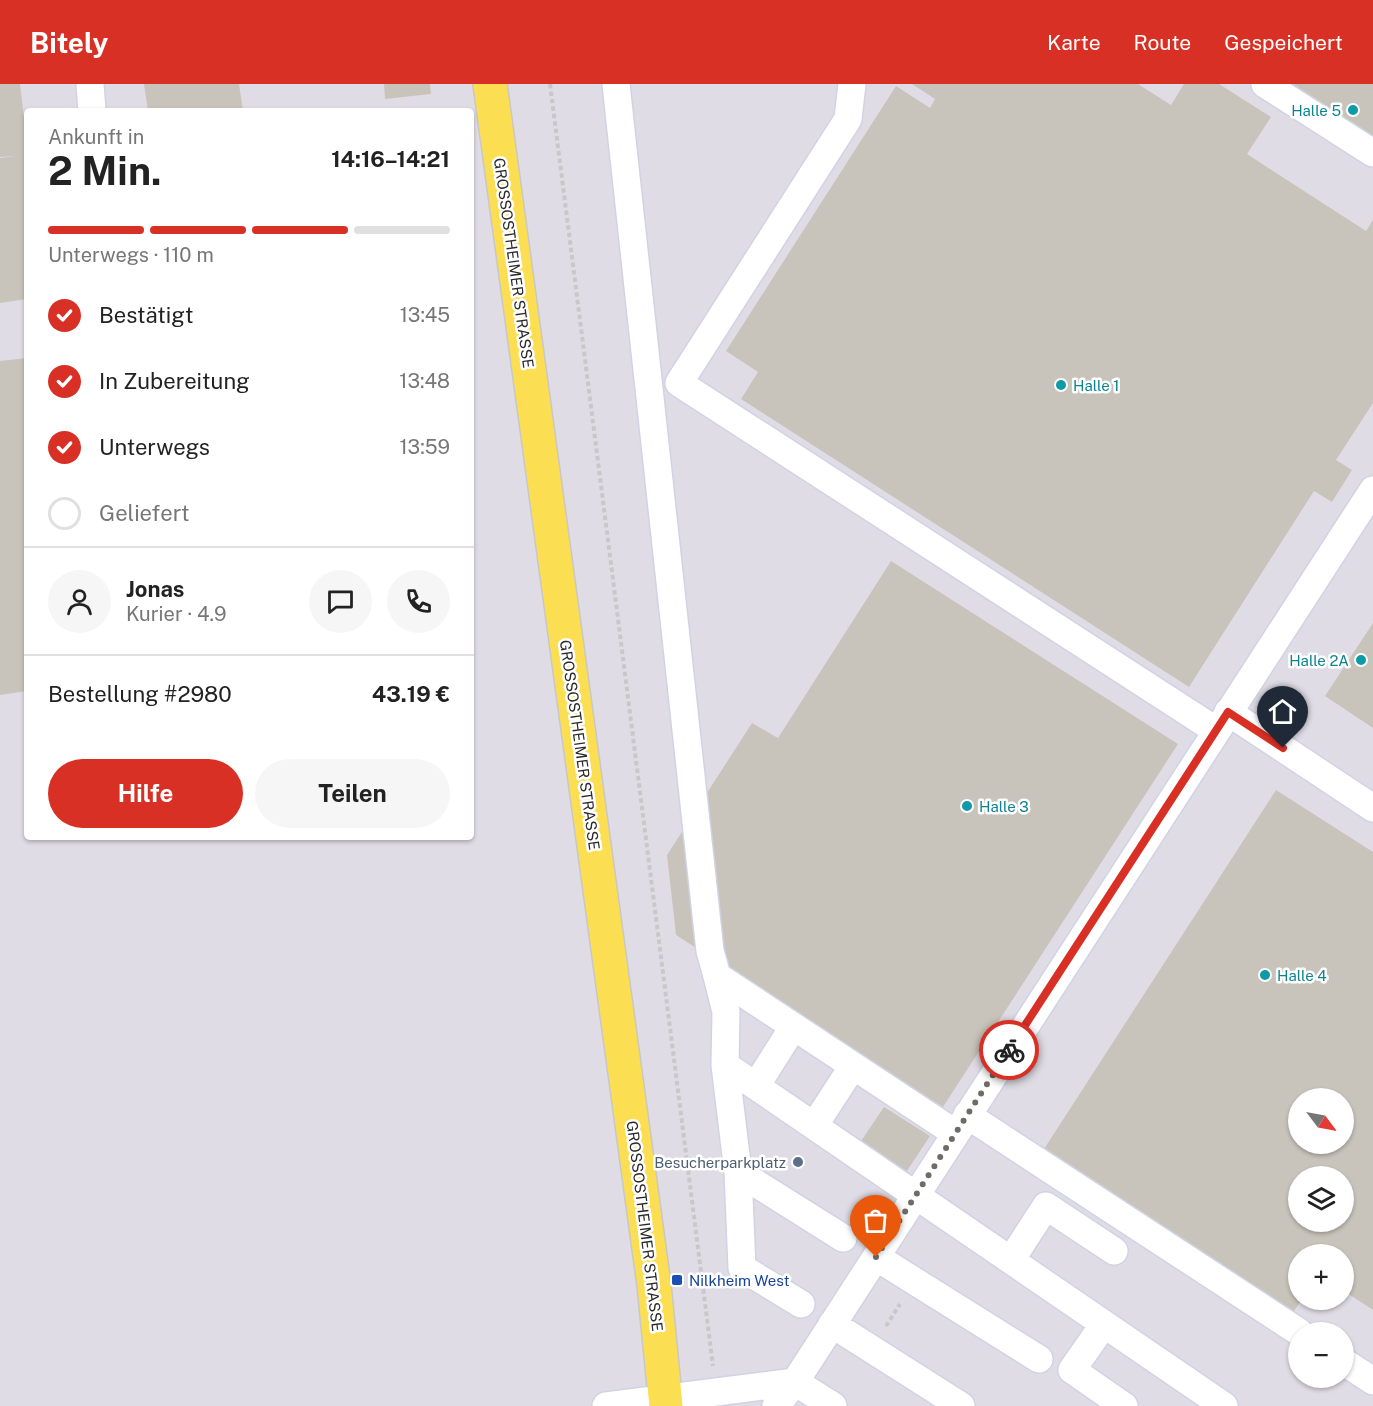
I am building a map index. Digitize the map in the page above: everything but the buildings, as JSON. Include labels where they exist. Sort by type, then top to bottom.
[{"type":"main road","name":"GROSSOSTHEIMER STRASSE","points":[[490,84],[654,1286],[666,1402]]},
{"type":"lane","points":[[90,84],[92,108]]},
{"type":"lane","points":[[616,84],[710,951],[726,1012],[725,1065],[738,1172],[742,1268],[801,1304]]},
{"type":"lane","points":[[679,383],[848,119],[852,84]]},
{"type":"lane","points":[[1265,84],[1373,153]]},
{"type":"lane","points":[[648,367],[679,383],[1223,722],[1373,808]]},
{"type":"lane","points":[[776,1406],[795,1382],[1373,490]]},
{"type":"lane","points":[[717,976],[1288,1325]]},
{"type":"lane","points":[[756,1086],[792,1029]]},
{"type":"lane","points":[[725,1065],[1224,1406]]},
{"type":"lane","points":[[814,1126],[851,1069]]},
{"type":"lane","points":[[738,1172],[843,1238]]},
{"type":"lane","points":[[1011,1260],[1046,1206],[1114,1251]]},
{"type":"lane","points":[[876,1257],[1039,1359]]},
{"type":"lane","points":[[832,1324],[961,1406]]},
{"type":"lane","points":[[1104,1324],[1072,1370],[1124,1406]]},
{"type":"lane","points":[[1354,1369],[1373,1381]]},
{"type":"lane","points":[[606,1406],[666,1402],[716,1392],[795,1382],[832,1406]]},
{"type":"path","points":[[550,84],[716,1392]]},
{"type":"path","points":[[883,1330],[899,1306]]},
{"type":"shaded area","points":[[0,84],[1373,84],[1373,1406],[0,1406]]},
{"type":"way so far","points":[[876,1257],[1009,1050]]},
{"type":"place","name":"Halle 5","points":[[1353,110]]},
{"type":"place","name":"Halle 1","points":[[1061,385]]},
{"type":"place","name":"Halle 2A","points":[[1361,660]]},
{"type":"place","name":"Halle 3","points":[[967,806]]},
{"type":"place","name":"Halle 4","points":[[1265,975]]},
{"type":"place","name":"Besucherparkplatz","points":[[798,1162]]},
{"type":"place","name":"Nilkheim West","points":[[677,1280]]},
{"type":"route","points":[[1009,1050],[1228,712],[1283,748]]}]
